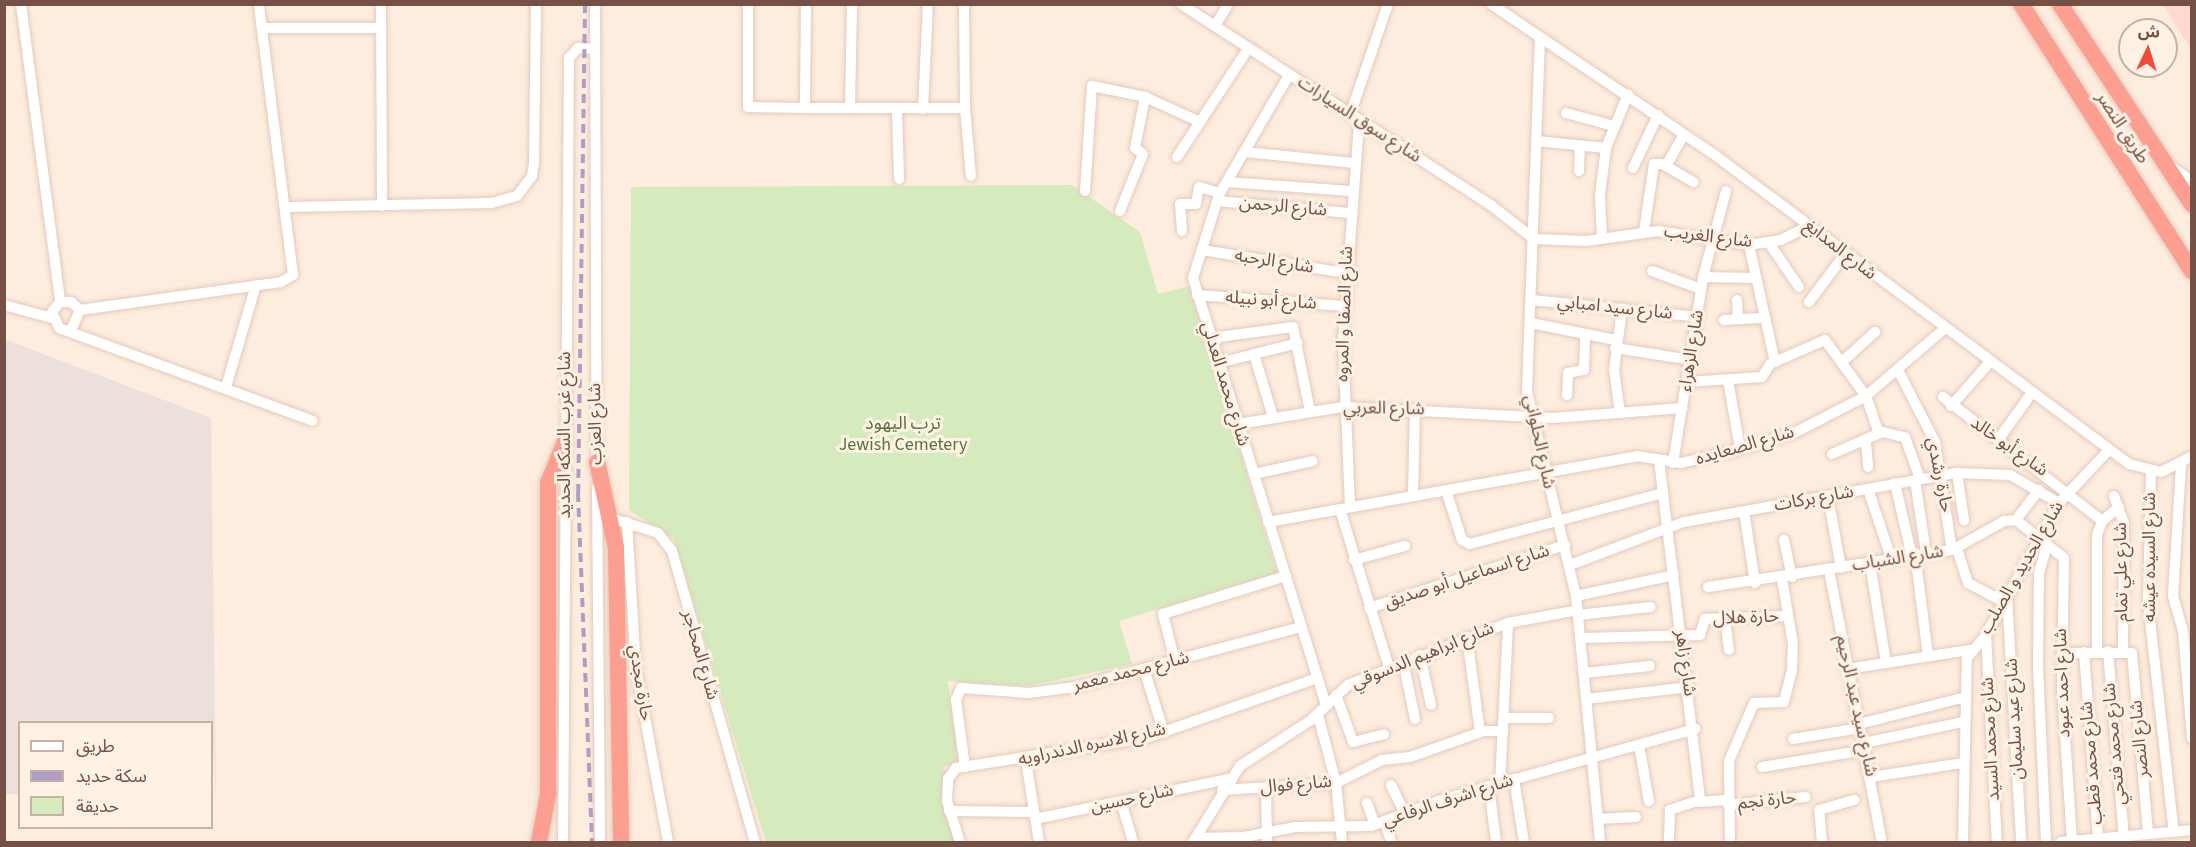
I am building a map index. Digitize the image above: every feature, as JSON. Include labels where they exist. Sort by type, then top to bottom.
[{"type":"highway","name":"طريق النصر","points":[[2020,4],[2192,272]]},
{"type":"highway","name":"طريق النصر","points":[[2060,4],[2158,157],[2192,204]]},
{"type":"highway","points":[[539,843],[548,795],[548,483],[565,442]]},
{"type":"highway","points":[[597,462],[612,518],[621,843]]},
{"type":"street","points":[[21,4],[60,302],[52,318]]},
{"type":"street","points":[[60,302],[71,302],[80,310],[288,279],[295,269],[259,4]]},
{"type":"street","points":[[381,4],[382,206]]},
{"type":"street","points":[[288,207],[505,202],[526,187],[534,163],[536,4]]},
{"type":"street","name":"شارع العزب","points":[[595,4],[597,462]]},
{"type":"street","points":[[748,4],[748,107],[965,108]]},
{"type":"street","points":[[805,108],[806,4]]},
{"type":"street","points":[[850,108],[852,4]]},
{"type":"street","points":[[923,109],[928,4]]},
{"type":"street","points":[[964,4],[965,108],[970,176]]},
{"type":"street","name":"شارع سوق السيارات","points":[[1181,4],[1534,239]]},
{"type":"street","points":[[1215,26],[1228,4]]},
{"type":"street","name":"شارع الصفا و المروه","points":[[1388,4],[1355,118],[1344,306],[1343,407],[1345,508],[1354,560],[1389,667]]},
{"type":"street","name":"شارع المدابغ","points":[[1491,4],[1658,115],[1809,226],[1943,330],[2109,450],[2151,472]]},
{"type":"street","points":[[262,28],[381,27]]},
{"type":"street","name":"شارع الحلواني","points":[[1540,37],[1532,300],[1527,373],[1532,418],[1544,472],[1570,565],[1582,638],[1600,843]]},
{"type":"street","name":"شارع غرب السكه الحديد","points":[[563,843],[569,58],[578,48],[595,49]]},
{"type":"street","points":[[1177,158],[1248,49]]},
{"type":"street","name":"شارع محمد العدلي","points":[[1289,75],[1219,197],[1202,250],[1192,272],[1197,295],[1317,678],[1336,783],[1342,843]]},
{"type":"street","points":[[1085,191],[1091,87],[1145,97],[1200,122]]},
{"type":"street","points":[[1602,238],[1600,195],[1606,148],[1628,94]]},
{"type":"street","points":[[1120,211],[1143,154],[1135,148],[1145,97]]},
{"type":"street","points":[[897,108],[899,179]]},
{"type":"street","points":[[1566,113],[1614,126]]},
{"type":"street","points":[[1633,168],[1658,115]]},
{"type":"street","points":[[1664,165],[1684,134]]},
{"type":"street","points":[[1537,141],[1606,148]]},
{"type":"street","points":[[1579,171],[1580,146]]},
{"type":"street","points":[[1245,152],[1353,163]]},
{"type":"street","points":[[2158,157],[2192,181]]},
{"type":"street","points":[[1644,231],[1652,171],[1656,163],[1694,182]]},
{"type":"street","points":[[1227,182],[1351,191]]},
{"type":"street","name":"شارع الرحمن","points":[[1182,231],[1180,204],[1196,204],[1199,187],[1219,197],[1349,213]]},
{"type":"street","name":"شارع الزهراء","points":[[1673,463],[1692,360],[1703,277],[1726,191]]},
{"type":"street","name":"شارع الغريب","points":[[1534,239],[1602,238],[1644,231],[1749,245],[1769,243],[1809,226]]},
{"type":"street","points":[[1769,243],[1799,287]]},
{"type":"street","points":[[1749,245],[1761,318],[1775,362]]},
{"type":"street","name":"شارع الرحبه","points":[[1202,250],[1346,273]]},
{"type":"street","points":[[1809,302],[1845,254]]},
{"type":"street","points":[[1652,271],[1701,289]]},
{"type":"street","points":[[1703,277],[1756,278]]},
{"type":"street","points":[[226,387],[256,285]]},
{"type":"street","name":"شارع أبو نبيله","points":[[1197,295],[1344,306]]},
{"type":"street","name":"شارع سيد امبابي","points":[[1532,300],[1698,317]]},
{"type":"street","points":[[1737,300],[1738,319]]},
{"type":"street","points":[[4,304],[52,318],[59,328],[72,328],[313,421]]},
{"type":"street","points":[[1620,413],[1615,344],[1622,309]]},
{"type":"street","points":[[72,328],[80,310]]},
{"type":"street","points":[[1724,320],[1761,318]]},
{"type":"street","points":[[1531,323],[1692,360]]},
{"type":"street","points":[[1211,338],[1294,328],[1310,411]]},
{"type":"street","name":"شارع الصعايده","points":[[1268,522],[1636,456],[1673,463],[1740,449],[1794,433],[1866,396],[1899,372],[1943,330]]},
{"type":"street","points":[[1842,362],[1875,332]]},
{"type":"street","points":[[1567,395],[1568,373],[1584,370],[1585,334]]},
{"type":"street","points":[[1687,382],[1765,376],[1775,362],[1822,339],[1866,396],[1880,433]]},
{"type":"street","points":[[1219,363],[1298,343]]},
{"type":"street","points":[[1254,354],[1273,417]]},
{"type":"street","points":[[1952,406],[1989,363]]},
{"type":"street","name":"حارة رشدي","points":[[1899,372],[1924,414],[1941,475],[1954,550],[1968,583],[2005,599]]},
{"type":"street","points":[[1728,380],[1740,449]]},
{"type":"street","points":[[1998,440],[2031,394]]},
{"type":"street","name":"شارع أبو خالد","points":[[1943,397],[1952,406],[2068,490],[2102,521]]},
{"type":"street","name":"شارع العربي","points":[[1238,424],[1343,407],[1415,409],[1532,418],[1683,408]]},
{"type":"street","points":[[1413,495],[1415,409]]},
{"type":"street","points":[[1868,467],[1866,437],[1880,433],[1904,435],[1917,479],[1918,553],[1928,656]]},
{"type":"street","points":[[1832,454],[1866,442]]},
{"type":"street","name":"شارع الحديد و الصلب","points":[[1963,843],[1962,698],[1971,650],[1986,635],[2005,599],[2042,542],[2059,503],[2068,490],[2109,450]]},
{"type":"street","points":[[2151,472],[2181,465],[2192,456]]},
{"type":"street","name":"شارع زاهر","points":[[1659,460],[1695,729],[1699,802]]},
{"type":"street","points":[[1254,474],[1313,461]]},
{"type":"street","points":[[2181,465],[2173,596],[2183,631],[2192,739]]},
{"type":"street","points":[[1957,472],[1964,520]]},
{"type":"street","name":"شارع بركات","points":[[1570,565],[1668,526],[1957,472],[1996,472],[2039,490],[2059,503]]},
{"type":"street","name":"شارع السيده عيشه","points":[[2151,472],[2151,641],[2174,832]]},
{"type":"street","points":[[1895,483],[1918,553]]},
{"type":"street","points":[[1868,489],[1891,558]]},
{"type":"street","points":[[1446,490],[1468,544],[1557,518],[1663,493]]},
{"type":"street","points":[[2039,490],[2016,520],[2042,542],[2039,573],[2038,666],[2046,843]]},
{"type":"street","points":[[1828,496],[1841,568]]},
{"type":"street","name":"شارع علي تمام","points":[[2114,496],[2120,507],[2123,650]]},
{"type":"street","points":[[2102,521],[2120,507]]},
{"type":"street","points":[[1744,511],[1755,583]]},
{"type":"street","points":[[600,843],[612,518]]},
{"type":"street","name":"حارة مجدي","points":[[612,518],[668,843]]},
{"type":"street","name":"شارع المحاجر","points":[[612,518],[658,533],[672,551],[754,843]]},
{"type":"street","name":"شارع الشباب","points":[[1708,587],[1755,583],[1918,553],[1954,550],[2004,521],[2016,520]]},
{"type":"street","name":"شارع محمد فتحي","points":[[2102,521],[2097,535],[2102,651],[2124,837]]},
{"type":"street","points":[[1730,843],[1727,803],[1729,761],[1751,707],[1786,699],[1794,653],[1788,616],[1784,540]]},
{"type":"street","name":"شارع احمد عبود","points":[[2042,542],[2064,561],[2062,653],[2067,842]]},
{"type":"street","name":"شارع اسماعيل أبو صديق","points":[[1369,608],[1565,545]]},
{"type":"street","points":[[1354,560],[1406,546]]},
{"type":"street","points":[[1870,563],[1886,663]]},
{"type":"street","name":"شارع سيد عبد الرحيم","points":[[1828,570],[1871,777],[1882,843]]},
{"type":"street","points":[[1575,596],[1674,575]]},
{"type":"street","points":[[1175,661],[1163,614],[1286,576]]},
{"type":"street","name":"شارع عيد سليمان","points":[[2005,599],[2021,843]]},
{"type":"street","name":"شارع ابراهيم الدسوقي","points":[[1194,840],[1229,779],[1248,757],[1322,711],[1336,695],[1389,667],[1508,623],[1578,613],[1651,607]]},
{"type":"street","name":"حارة هلال","points":[[1681,635],[1701,634],[1704,620],[1788,616]]},
{"type":"street","points":[[1725,618],[1729,650]]},
{"type":"street","points":[[1496,843],[1494,785],[1503,731],[1508,623]]},
{"type":"street","name":"شارع محمد معمر","points":[[965,766],[957,691],[1046,692],[1144,669],[1301,627]]},
{"type":"street","points":[[1582,638],[1681,635]]},
{"type":"street","name":"شارع محمد السيد","points":[[1986,635],[1997,843]]},
{"type":"street","points":[[1467,637],[1480,732]]},
{"type":"street","points":[[1847,669],[1971,650]]},
{"type":"street","points":[[2062,653],[2123,650]]},
{"type":"street","name":"شارع النصر","points":[[2123,650],[2132,653],[2148,834]]},
{"type":"street","name":"شارع محمد قطب","points":[[2084,652],[2098,839]]},
{"type":"street","points":[[1420,655],[1431,705]]},
{"type":"street","points":[[1403,661],[1415,719]]},
{"type":"street","points":[[1584,673],[1650,666]]},
{"type":"street","points":[[1144,669],[1164,732]]},
{"type":"street","name":"شارع الاسره الدندراويه","points":[[965,766],[1026,760],[1164,732],[1317,678]]},
{"type":"street","points":[[1586,699],[1689,687]]},
{"type":"street","points":[[1336,695],[1353,742],[1383,734]]},
{"type":"street","points":[[1793,739],[1860,726],[1962,698]]},
{"type":"street","points":[[1504,718],[1549,718]]},
{"type":"street","points":[[1762,767],[1865,747],[1962,722]]},
{"type":"street","name":"شارع اشرف الرفاعي","points":[[1194,840],[1267,838],[1295,827],[1342,830],[1380,824],[1494,785],[1695,729]]},
{"type":"street","name":"شارع فوال","points":[[1222,790],[1336,783],[1382,760],[1410,757],[1480,732],[1503,731]]},
{"type":"street","points":[[1639,745],[1649,801]]},
{"type":"street","points":[[1026,760],[1039,843]]},
{"type":"street","points":[[1871,777],[1962,763]]},
{"type":"street","points":[[960,843],[949,811],[949,775],[965,766]]},
{"type":"street","name":"شارع حسين","points":[[949,811],[1034,816],[1229,779]]},
{"type":"street","points":[[1514,779],[1524,843]]},
{"type":"street","points":[[1391,785],[1405,814]]},
{"type":"street","points":[[1266,788],[1267,838]]},
{"type":"street","name":"حارة نجم","points":[[1699,802],[1727,803],[1806,797]]},
{"type":"street","points":[[1822,843],[1819,810],[1855,800]]},
{"type":"street","points":[[1121,801],[1133,843]]},
{"type":"street","points":[[1669,843],[1670,810],[1699,802]]},
{"type":"street","points":[[1367,803],[1391,843]]},
{"type":"street","points":[[1598,819],[1636,817]]},
{"type":"street","points":[[2067,842],[2192,830]]},
{"type":"shaded area","points":[[2163,5],[2191,5],[2191,49],[2178,29],[2178,18],[2171,18]]},
{"type":"shaded area","points":[[4,339],[211,418],[216,802],[213,721],[18,721],[18,794],[5,794]]},
{"type":"green space","name":"ترب اليهود Jewish Cemetery","points":[[1072,185],[1140,232],[1158,294],[1189,286],[1277,573],[1119,621],[1132,664],[1028,686],[948,681],[958,761],[944,767],[946,810],[957,842],[766,842],[674,539],[629,510],[631,187]]},
{"type":"railway","points":[[585,4],[578,493],[592,842]]}]
